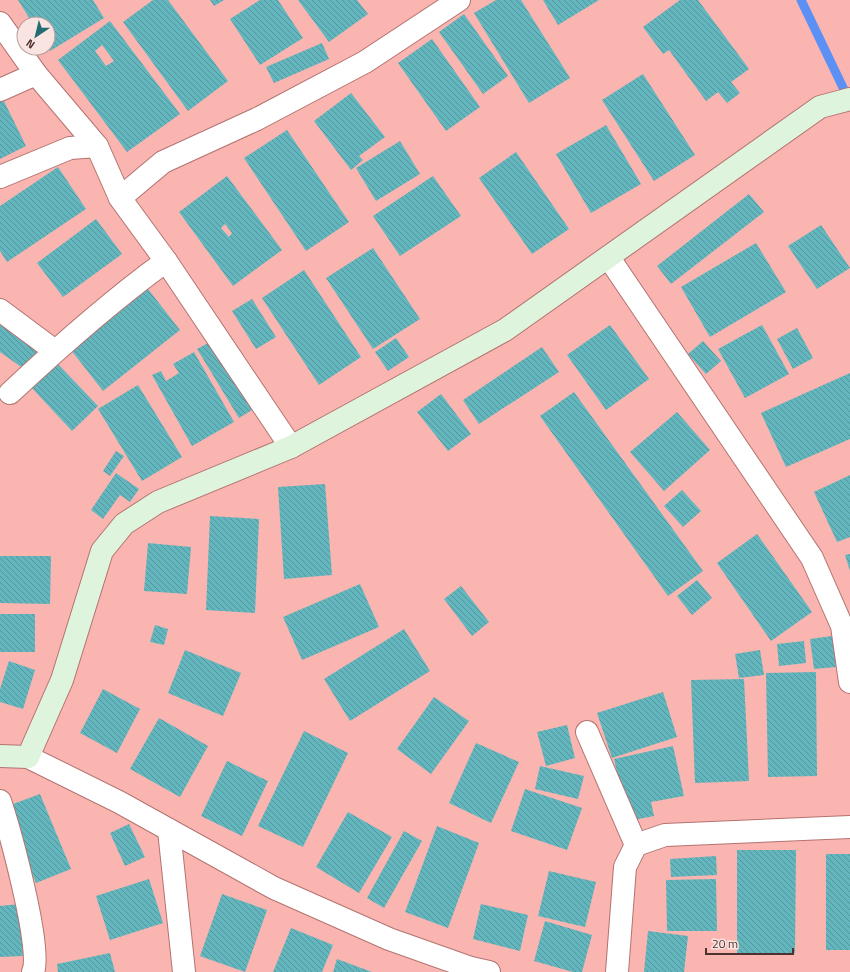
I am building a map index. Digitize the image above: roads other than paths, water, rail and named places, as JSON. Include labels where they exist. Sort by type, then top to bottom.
[{"type":"street","points":[[120,198],[163,162],[257,119],[365,62],[459,0]]},
{"type":"street","points":[[0,23],[36,74],[97,146],[120,198],[166,261],[291,447]]},
{"type":"street","points":[[0,90],[36,74]]},
{"type":"street","points":[[28,757],[62,680],[102,552],[124,524],[158,502],[291,447],[505,330],[609,258],[820,107],[850,99]]},
{"type":"street","points":[[0,177],[70,148],[97,146]]},
{"type":"street","points":[[609,258],[812,558],[842,626],[850,682]]},
{"type":"street","points":[[10,392],[55,351],[137,282],[166,261]]},
{"type":"street","points":[[0,310],[55,351]]},
{"type":"street","points":[[587,732],[636,845]]},
{"type":"street","points":[[0,756],[28,757],[119,802],[274,888],[389,939],[476,971]]},
{"type":"street","points":[[0,801],[12,836],[19,869],[34,948],[33,972]]},
{"type":"street","points":[[617,972],[625,868],[636,845],[665,835],[850,827]]},
{"type":"street","points":[[169,830],[184,972]]},
{"type":"waterway","points":[[801,0],[849,100]]}]
